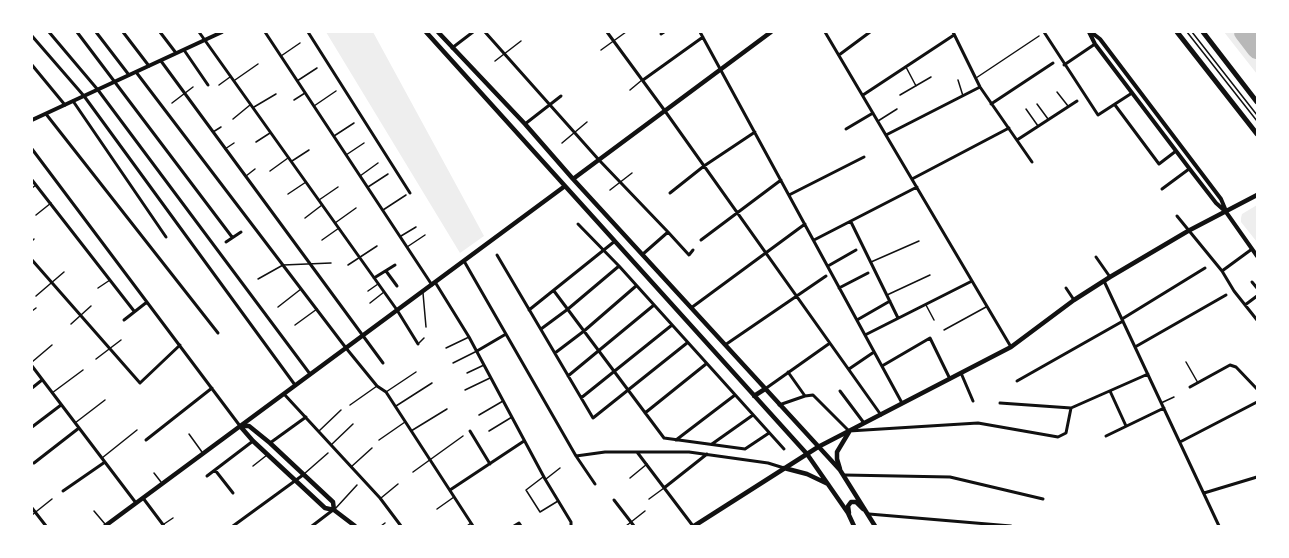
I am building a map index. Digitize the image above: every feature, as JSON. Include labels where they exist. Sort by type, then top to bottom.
[{"type":"highway","points":[[1177,32],[1257,134]]},
{"type":"highway","points":[[1202,32],[1257,102]]},
{"type":"main road","points":[[426,32],[808,454],[829,484],[854,526]]},
{"type":"main road","points":[[438,32],[525,124],[573,180],[643,254],[779,405],[840,470],[869,514],[875,526]]},
{"type":"main road","points":[[573,180],[772,32]]},
{"type":"main road","points":[[105,526],[565,186]]},
{"type":"main road","points":[[693,526],[818,447],[1011,346],[1074,300],[1110,277],[1188,231],[1257,195]]},
{"type":"main road","points":[[754,396],[765,389]]},
{"type":"main road","points":[[240,426],[253,441],[326,508],[334,510],[355,526]]},
{"type":"main road","points":[[240,426],[249,426],[270,443],[333,502],[334,510]]},
{"type":"main road","points":[[840,470],[836,459],[837,452],[849,431]]},
{"type":"main road","points":[[784,468],[807,474],[829,484]]},
{"type":"main road","points":[[849,516],[848,506],[851,502],[857,503],[869,514]]},
{"type":"street","points":[[49,32],[98,90],[310,374]]},
{"type":"street","points":[[77,32],[232,237]]},
{"type":"street","points":[[96,32],[129,75]]},
{"type":"street","points":[[123,32],[149,66]]},
{"type":"street","points":[[160,32],[176,53]]},
{"type":"street","points":[[199,32],[397,310],[418,344]]},
{"type":"street","points":[[32,120],[222,32]]},
{"type":"street","points":[[265,32],[407,247],[434,283],[469,337],[544,478],[571,522],[571,526]]},
{"type":"street","points":[[308,32],[408,194]]},
{"type":"street","points":[[452,48],[473,32]]},
{"type":"street","points":[[485,32],[599,160],[689,255],[693,250]]},
{"type":"street","points":[[607,32],[666,111],[881,415]]},
{"type":"street","points":[[700,32],[902,404]]},
{"type":"street","points":[[825,32],[1011,346]]},
{"type":"street","points":[[839,55],[870,32]]},
{"type":"street","points":[[1044,32],[1098,115],[1115,105],[1132,92]]},
{"type":"street","points":[[1090,32],[1094,44],[1216,203],[1226,212],[1257,256]]},
{"type":"street","points":[[1090,32],[1100,39],[1195,164],[1221,199],[1226,212]]},
{"type":"street","points":[[863,95],[954,34],[980,87],[1032,162]]},
{"type":"street","points":[[32,36],[84,96],[295,385]]},
{"type":"street","points":[[643,80],[703,38]]},
{"type":"street","points":[[1064,64],[1094,44]]},
{"type":"street","points":[[184,50],[208,85]]},
{"type":"street","points":[[161,61],[383,363]]},
{"type":"street","points":[[992,104],[1053,63]]},
{"type":"street","points":[[32,65],[65,105]]},
{"type":"street","points":[[136,72],[346,348],[377,386],[386,392],[472,525]]},
{"type":"street","points":[[886,135],[980,87]]},
{"type":"street","points":[[525,124],[561,96]]},
{"type":"street","points":[[1017,140],[1077,100]]},
{"type":"street","points":[[73,101],[166,237]]},
{"type":"street","points":[[1115,105],[1159,164],[1176,151]]},
{"type":"street","points":[[846,129],[873,113]]},
{"type":"street","points":[[46,114],[218,333]]},
{"type":"street","points":[[912,179],[1009,128]]},
{"type":"street","points":[[670,194],[704,166],[755,132]]},
{"type":"street","points":[[32,149],[240,426]]},
{"type":"street","points":[[789,195],[864,157]]},
{"type":"street","points":[[1162,189],[1195,164]]},
{"type":"street","points":[[32,180],[134,311]]},
{"type":"street","points":[[700,240],[781,180]]},
{"type":"street","points":[[814,240],[917,187]]},
{"type":"street","points":[[1177,216],[1222,271],[1257,320]]},
{"type":"street","points":[[851,222],[898,318]]},
{"type":"street","points":[[578,224],[619,266],[784,449]]},
{"type":"street","points":[[691,308],[804,224]]},
{"type":"street","points":[[226,242],[241,232]]},
{"type":"street","points":[[643,254],[668,232]]},
{"type":"street","points":[[529,310],[615,241]]},
{"type":"street","points":[[1222,271],[1252,249]]},
{"type":"street","points":[[828,266],[856,250]]},
{"type":"street","points":[[497,255],[593,418],[687,343]]},
{"type":"street","points":[[1096,257],[1110,277]]},
{"type":"street","points":[[32,260],[140,383],[180,345]]},
{"type":"street","points":[[464,261],[576,456],[595,484]]},
{"type":"street","points":[[374,278],[395,265]]},
{"type":"street","points":[[541,329],[568,309],[619,266]]},
{"type":"street","points":[[1016,381],[1122,320],[1205,268]]},
{"type":"street","points":[[386,271],[397,286]]},
{"type":"street","points":[[840,288],[868,273]]},
{"type":"street","points":[[725,345],[826,276]]},
{"type":"street","points":[[865,335],[972,281]]},
{"type":"street","points":[[1104,281],[1219,526]]},
{"type":"street","points":[[1252,282],[1257,288]]},
{"type":"street","points":[[554,353],[584,331],[636,286]]},
{"type":"street","points":[[1066,288],[1074,300]]},
{"type":"street","points":[[554,291],[664,438],[745,449],[770,433]]},
{"type":"street","points":[[1135,347],[1226,295]]},
{"type":"street","points":[[1245,305],[1257,296]]},
{"type":"street","points":[[857,320],[890,301]]},
{"type":"street","points":[[124,320],[147,302]]},
{"type":"street","points":[[568,376],[654,305]]},
{"type":"street","points":[[581,398],[672,325]]},
{"type":"street","points":[[477,351],[506,334]]},
{"type":"street","points":[[882,366],[930,338],[950,379]]},
{"type":"street","points":[[765,389],[830,343]]},
{"type":"street","points":[[849,369],[874,352]]},
{"type":"street","points":[[646,413],[706,364]]},
{"type":"street","points":[[1190,387],[1230,365],[1236,367],[1257,389]]},
{"type":"street","points":[[32,366],[136,503]]},
{"type":"street","points":[[788,372],[805,396]]},
{"type":"street","points":[[961,373],[973,401]]},
{"type":"street","points":[[1000,403],[1071,408],[1148,374]]},
{"type":"street","points":[[32,388],[42,380]]},
{"type":"street","points":[[146,440],[212,388]]},
{"type":"street","points":[[840,391],[864,423]]},
{"type":"street","points":[[1110,391],[1126,426]]},
{"type":"street","points":[[284,394],[380,498],[401,526]]},
{"type":"street","points":[[676,440],[735,395]]},
{"type":"street","points":[[779,405],[805,396],[813,395],[849,431],[978,423],[1058,437],[1066,433],[1071,408]]},
{"type":"street","points":[[1180,442],[1257,402]]},
{"type":"street","points":[[32,427],[61,405]]},
{"type":"street","points":[[1106,436],[1164,408]]},
{"type":"street","points":[[712,445],[753,415]]},
{"type":"street","points":[[270,443],[306,418]]},
{"type":"street","points":[[34,464],[79,428]]},
{"type":"street","points":[[470,431],[490,464]]},
{"type":"street","points":[[207,476],[253,441]]},
{"type":"street","points":[[450,490],[524,441]]},
{"type":"street","points":[[576,456],[637,452],[689,452],[768,463],[784,468]]},
{"type":"street","points":[[637,452],[693,526]]},
{"type":"street","points":[[664,488],[707,454]]},
{"type":"street","points":[[63,491],[105,462]]},
{"type":"street","points":[[215,470],[233,494]]},
{"type":"street","points":[[233,526],[297,482],[303,475]]},
{"type":"street","points":[[844,475],[950,477],[1043,499]]},
{"type":"street","points":[[1204,493],[1257,477]]},
{"type":"street","points":[[142,498],[163,526]]},
{"type":"street","points":[[614,500],[634,526]]},
{"type":"street","points":[[32,508],[46,526]]},
{"type":"street","points":[[312,526],[334,510]]},
{"type":"street","points":[[869,514],[1011,526]]},
{"type":"street","points":[[514,526],[519,523],[521,526]]},
{"type":"lane","points":[[601,50],[626,32]]},
{"type":"lane","points":[[1187,32],[1257,122]]},
{"type":"lane","points":[[1192,32],[1257,115]]},
{"type":"lane","points":[[976,78],[1039,36]]},
{"type":"lane","points":[[495,61],[521,41]]},
{"type":"lane","points":[[281,56],[300,43]]},
{"type":"lane","points":[[234,80],[258,64]]},
{"type":"lane","points":[[906,67],[916,86]]},
{"type":"lane","points":[[297,81],[317,68]]},
{"type":"lane","points":[[219,85],[231,76]]},
{"type":"lane","points":[[900,95],[931,77]]},
{"type":"lane","points":[[630,90],[643,80]]},
{"type":"lane","points":[[958,80],[963,96]]},
{"type":"lane","points":[[172,103],[193,87]]},
{"type":"lane","points":[[314,106],[336,91]]},
{"type":"lane","points":[[1057,92],[1068,106]]},
{"type":"lane","points":[[294,100],[305,93]]},
{"type":"lane","points":[[253,108],[276,94]]},
{"type":"lane","points":[[233,119],[251,104]]},
{"type":"lane","points":[[1037,104],[1048,120]]},
{"type":"lane","points":[[878,121],[897,109]]},
{"type":"lane","points":[[1026,109],[1038,126]]},
{"type":"lane","points":[[562,143],[587,122]]},
{"type":"lane","points":[[334,136],[354,123]]},
{"type":"lane","points":[[214,132],[221,127]]},
{"type":"lane","points":[[256,142],[271,133]]},
{"type":"lane","points":[[226,148],[234,143]]},
{"type":"lane","points":[[346,155],[364,143]]},
{"type":"lane","points":[[291,162],[309,150]]},
{"type":"lane","points":[[270,171],[288,157]]},
{"type":"lane","points":[[360,176],[378,163]]},
{"type":"lane","points":[[246,176],[255,169]]},
{"type":"lane","points":[[610,190],[632,173]]},
{"type":"lane","points":[[368,187],[388,174]]},
{"type":"lane","points":[[288,194],[306,182]]},
{"type":"lane","points":[[32,188],[36,185]]},
{"type":"lane","points":[[319,200],[338,186]]},
{"type":"lane","points":[[383,210],[408,194]]},
{"type":"lane","points":[[36,215],[51,204]]},
{"type":"lane","points":[[305,218],[322,205]]},
{"type":"lane","points":[[335,223],[356,208]]},
{"type":"lane","points":[[400,236],[416,227]]},
{"type":"lane","points":[[322,240],[339,228]]},
{"type":"lane","points":[[407,247],[425,235]]},
{"type":"lane","points":[[871,262],[919,240]]},
{"type":"lane","points":[[348,265],[377,246]]},
{"type":"lane","points":[[258,279],[283,265],[332,263]]},
{"type":"lane","points":[[36,296],[64,272]]},
{"type":"lane","points":[[887,295],[930,275]]},
{"type":"lane","points":[[98,288],[110,280]]},
{"type":"lane","points":[[368,291],[378,284]]},
{"type":"lane","points":[[278,307],[301,289]]},
{"type":"lane","points":[[370,303],[384,292]]},
{"type":"lane","points":[[423,292],[426,327]]},
{"type":"lane","points":[[926,305],[934,320]]},
{"type":"lane","points":[[71,324],[91,306]]},
{"type":"lane","points":[[944,330],[987,306]]},
{"type":"lane","points":[[32,311],[36,308]]},
{"type":"lane","points":[[295,325],[317,309]]},
{"type":"lane","points":[[446,348],[469,337]]},
{"type":"lane","points":[[418,344],[424,338]]},
{"type":"lane","points":[[96,359],[121,340]]},
{"type":"lane","points":[[32,362],[52,345]]},
{"type":"lane","points":[[453,363],[477,351]]},
{"type":"lane","points":[[1186,362],[1198,383]]},
{"type":"lane","points":[[467,373],[484,365]]},
{"type":"lane","points":[[52,393],[83,370]]},
{"type":"lane","points":[[386,392],[416,372]]},
{"type":"lane","points":[[465,390],[491,377]]},
{"type":"lane","points":[[395,407],[432,383]]},
{"type":"lane","points":[[350,405],[377,386]]},
{"type":"lane","points":[[1161,403],[1174,397]]},
{"type":"lane","points":[[75,423],[105,400]]},
{"type":"lane","points":[[479,415],[503,401]]},
{"type":"lane","points":[[412,432],[447,409]]},
{"type":"lane","points":[[318,432],[341,410]]},
{"type":"lane","points":[[489,432],[512,418]]},
{"type":"lane","points":[[378,440],[405,422]]},
{"type":"lane","points":[[330,445],[353,424]]},
{"type":"lane","points":[[102,458],[137,430]]},
{"type":"lane","points":[[189,434],[203,453]]},
{"type":"lane","points":[[413,472],[429,459],[463,436]]},
{"type":"lane","points":[[351,467],[372,448]]},
{"type":"lane","points":[[303,475],[328,453]]},
{"type":"lane","points":[[253,466],[268,454]]},
{"type":"lane","points":[[630,478],[646,464]]},
{"type":"lane","points":[[558,501],[540,512],[526,490],[560,468]]},
{"type":"lane","points":[[154,473],[162,484]]},
{"type":"lane","points":[[380,498],[398,484]]},
{"type":"lane","points":[[334,510],[357,485]]},
{"type":"lane","points":[[649,499],[664,488]]},
{"type":"lane","points":[[437,509],[454,497]]},
{"type":"lane","points":[[32,515],[52,499]]},
{"type":"lane","points":[[94,511],[105,526]]},
{"type":"lane","points":[[626,526],[645,511]]},
{"type":"lane","points":[[163,526],[173,518]]},
{"type":"lane","points":[[381,526],[385,523]]},
{"type":"lane","points":[[467,526],[472,525]]},
{"type":"shaded area","points":[[326,32],[373,32],[484,236],[460,253]]},
{"type":"shaded area","points":[[1224,32],[1238,32],[1257,57],[1257,74]]},
{"type":"shaded area","points":[[1257,205],[1257,242],[1241,222],[1241,218],[1242,214]]},
{"type":"taxiway","points":[[1244,32],[1257,49]]}]
